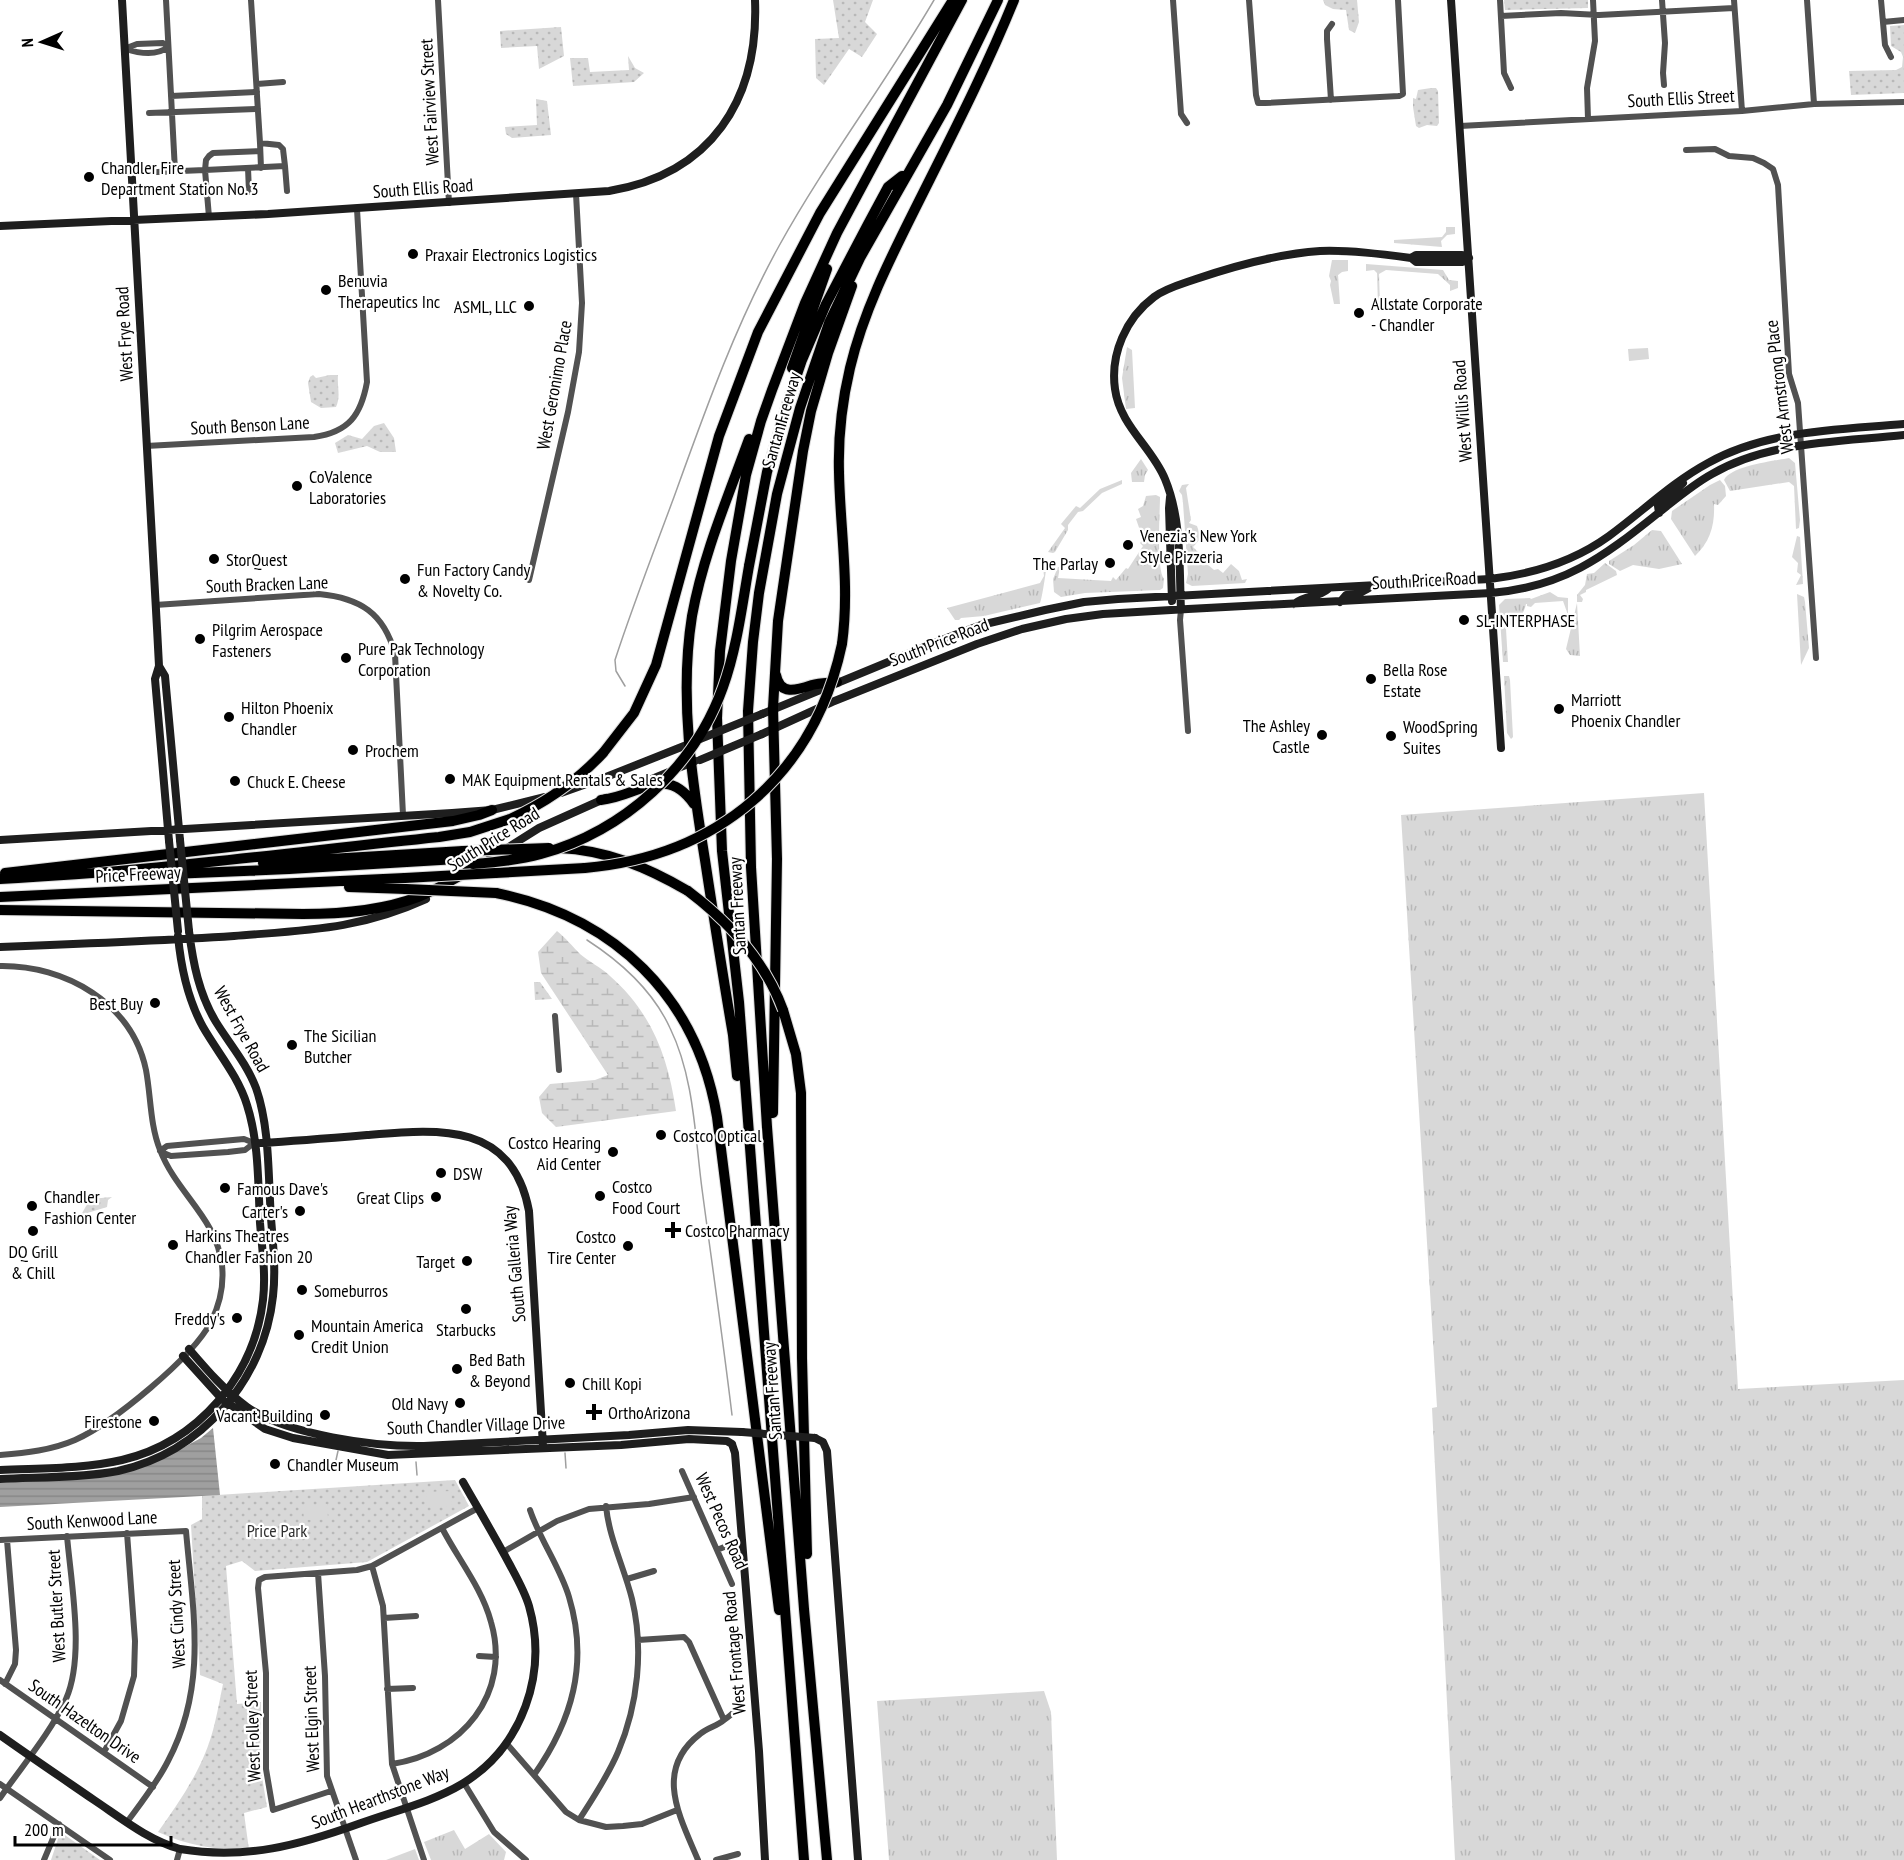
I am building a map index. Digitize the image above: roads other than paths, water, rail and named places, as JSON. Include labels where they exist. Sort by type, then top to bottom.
[{"type":"highway","points":[[116,872],[470,832],[510,819],[552,797],[577,778],[603,753],[634,713],[656,665],[722,426],[762,324],[820,213],[953,0]]},
{"type":"highway","name":"Santan Freeway","points":[[804,1860],[738,1002],[722,851],[717,718],[725,608],[746,475],[761,421],[805,303],[837,233],[962,0]]},
{"type":"highway","name":"Santan Freeway","points":[[827,1860],[804,1610],[751,855],[748,721],[753,642],[759,593],[777,494],[801,408],[829,322],[860,258],[947,105],[998,0]]},
{"type":"highway","points":[[406,884],[495,873],[585,868],[626,863],[656,855],[686,844],[726,821],[755,799],[790,760],[812,728],[834,676],[842,644],[846,593],[839,446],[850,368],[862,324],[878,286],[966,109],[1014,0]]},
{"type":"highway","points":[[118,891],[144,885],[473,861],[510,855],[557,844],[586,831],[630,804],[669,768],[694,735],[718,686],[728,651],[772,454],[809,342],[837,282],[888,187],[907,172]]},
{"type":"highway","points":[[746,565],[762,470],[774,424],[804,332],[854,202]]},
{"type":"highway","points":[[773,1194],[773,1041],[777,859],[773,729],[778,621],[811,411],[860,258]]},
{"type":"highway","points":[[756,1231],[747,1176],[733,1035],[696,806],[695,761],[689,744],[689,642],[699,584],[715,530],[787,334],[805,303]]},
{"type":"highway","points":[[775,670],[778,684],[792,691],[837,682]]},
{"type":"highway","points":[[601,800],[616,798],[652,784],[669,783],[685,792],[696,806]]},
{"type":"highway","points":[[0,873],[453,820],[492,810]]},
{"type":"highway","points":[[116,872],[156,872],[463,851],[580,849],[615,857],[649,870],[688,891],[716,913],[742,941],[762,969],[783,1010],[796,1054],[801,1093],[805,1510],[820,1785]]},
{"type":"highway","points":[[0,910],[303,914],[360,911],[418,897],[492,857]]},
{"type":"highway","points":[[116,872],[151,875],[473,861]]},
{"type":"highway","name":"Price Freeway","points":[[0,879],[116,872]]},
{"type":"highway","points":[[406,884],[496,893],[542,905],[582,922],[622,949],[646,972],[669,999],[688,1029],[704,1066],[717,1117],[793,1714]]},
{"type":"highway","name":"Price Freeway","points":[[0,897],[277,885],[406,884]]},
{"type":"street","name":"West Frye Road","points":[[122,0],[159,666],[155,679],[178,935],[183,974],[191,1001],[203,1026],[240,1084],[250,1117],[264,1264],[263,1300],[259,1321],[251,1347],[228,1397]]},
{"type":"street","points":[[166,0],[175,171]]},
{"type":"street","points":[[250,0],[261,168]]},
{"type":"street","name":"West Fairview Street","points":[[438,0],[449,202]]},
{"type":"street","name":"South Ellis Road","points":[[134,220],[357,209],[576,194],[609,191],[645,182],[681,165],[703,147],[731,112],[745,83],[754,45],[755,0]]},
{"type":"street","points":[[1173,0],[1181,114],[1187,123]]},
{"type":"street","points":[[1249,0],[1258,103],[1403,94],[1398,1]]},
{"type":"street","name":"West Willis Road","points":[[1451,0],[1501,748]]},
{"type":"street","points":[[1500,0],[1504,73],[1511,88]]},
{"type":"street","points":[[1588,119],[1587,88],[1594,41],[1593,0]]},
{"type":"street","points":[[1662,0],[1665,43],[1664,85]]},
{"type":"street","points":[[1734,0],[1742,111]]},
{"type":"street","points":[[1807,0],[1814,104]]},
{"type":"street","points":[[1881,0],[1885,45],[1891,57]]},
{"type":"street","points":[[1501,16],[1561,13],[1594,15],[1734,8]]},
{"type":"street","points":[[1883,21],[1904,20]]},
{"type":"street","points":[[1331,100],[1327,31],[1332,24]]},
{"type":"street","points":[[124,49],[137,53],[163,51],[168,47]]},
{"type":"street","points":[[257,84],[283,82]]},
{"type":"street","points":[[171,96],[257,92]]},
{"type":"street","name":"South Ellis Street","points":[[1460,126],[1742,111],[1814,104],[1904,102]]},
{"type":"street","points":[[149,113],[258,109]]},
{"type":"street","points":[[209,217],[205,170],[206,160],[213,153],[279,145],[283,149],[286,191]]},
{"type":"street","name":"West Armstrong Place","points":[[1686,150],[1715,149],[1729,156],[1753,158],[1773,169],[1778,185],[1789,374],[1797,394],[1801,435],[1816,658]]},
{"type":"street","points":[[157,172],[285,166]]},
{"type":"street","points":[[248,168],[249,192]]},
{"type":"street","name":"West Geronimo Place","points":[[529,579],[568,412],[579,352],[582,303],[576,194]]},
{"type":"street","name":"South Benson Lane","points":[[146,446],[314,437],[328,435],[351,422],[364,400],[367,382],[357,209]]},
{"type":"street","points":[[0,226],[134,220]]},
{"type":"street","points":[[1188,731],[1169,508],[1170,497],[1160,468],[1127,423],[1118,405],[1114,375],[1116,354],[1122,336],[1141,309],[1162,292],[1239,264],[1269,257],[1341,251],[1411,258],[1416,255],[1462,255],[1469,258]]},
{"type":"street","name":"South Price Road","points":[[0,840],[492,810],[575,789],[939,641],[997,621],[1084,602],[1490,579],[1538,571],[1574,557],[1608,537],[1693,472],[1709,462],[1749,445],[1776,438],[1904,424]]},
{"type":"street","name":"South Price Road","points":[[0,947],[178,935],[304,932],[363,922],[435,895],[492,857],[553,821],[911,670],[1010,632],[1084,616],[1491,593],[1522,589],[1558,579],[1593,562],[1612,550],[1693,486],[1732,464],[1770,452],[1802,446],[1904,435]]},
{"type":"street","points":[[1659,513],[1658,506],[1693,472]]},
{"type":"street","points":[[1612,550],[1622,537],[1646,517],[1650,511],[1648,505]]},
{"type":"street","points":[[1340,602],[1346,595],[1358,594],[1372,586]]},
{"type":"street","points":[[1294,604],[1302,597],[1322,594],[1329,588]]},
{"type":"street","name":"South Bracken Lane","points":[[155,605],[319,594],[339,596],[357,603],[376,615],[391,639],[394,654],[403,815]]},
{"type":"street","name":"West Frye Road","points":[[159,666],[165,676],[189,935],[196,976],[208,1008],[249,1074],[264,1117],[274,1261],[273,1297],[262,1344],[249,1373],[228,1397]]},
{"type":"street","points":[[163,761],[173,760]]},
{"type":"street","points":[[0,966],[32,967],[64,976],[95,993],[120,1018],[136,1039],[142,1055],[160,1151],[176,1182],[207,1222],[219,1248],[222,1267],[220,1298],[210,1324],[183,1356],[132,1402],[110,1419],[77,1439],[45,1449],[0,1455]]},
{"type":"street","points":[[555,1016],[559,1070]]},
{"type":"street","name":"South Galleria Way","points":[[160,1151],[167,1146],[244,1139],[254,1143],[266,1143],[443,1131],[474,1139],[499,1154],[516,1174],[529,1212],[542,1445]]},
{"type":"street","name":"South Galleria Way","points":[[160,1151],[171,1156],[194,1155],[245,1150],[254,1143]]},
{"type":"street","name":"South Chandler Village Drive","points":[[189,1349],[228,1397]]},
{"type":"street","name":"South Chandler Village Drive","points":[[183,1356],[257,1424],[278,1434],[388,1455],[542,1445],[698,1439],[727,1441],[732,1444]]},
{"type":"street","points":[[0,1470],[101,1464],[138,1455],[160,1447],[180,1435],[228,1397]]},
{"type":"street","points":[[0,1479],[100,1473],[134,1466],[158,1457],[201,1431],[228,1397]]},
{"type":"street","name":"South Chandler Village Drive","points":[[542,1445],[688,1430],[815,1438],[826,1447],[858,1860]]},
{"type":"street","points":[[732,1444],[742,1432]]},
{"type":"street","name":"West Frontage Road","points":[[732,1444],[735,1453],[756,1711],[765,1860]]},
{"type":"street","name":"West Pecos Road","points":[[682,1471],[732,1584]]},
{"type":"street","name":"South Hearthstone Way","points":[[0,1735],[148,1835],[180,1849],[215,1856],[259,1857],[295,1847],[406,1807],[464,1783],[507,1744],[528,1702],[535,1675],[536,1652],[529,1604],[503,1552],[463,1482]]},
{"type":"street","points":[[503,1552],[574,1513],[606,1506],[649,1504],[694,1497]]},
{"type":"street","points":[[579,1820],[605,1779],[618,1752],[628,1724],[637,1672],[638,1640],[634,1612],[627,1579],[608,1527],[606,1506]]},
{"type":"street","points":[[318,1573],[357,1570],[372,1566],[478,1508]]},
{"type":"street","points":[[530,1510],[538,1533],[558,1568],[569,1598],[576,1635],[577,1670],[572,1701],[564,1726],[534,1775]]},
{"type":"street","points":[[392,1764],[419,1759],[440,1749],[463,1731],[484,1704],[492,1677],[496,1657],[493,1630],[486,1607],[442,1528]]},
{"type":"street","name":"South Kenwood Lane","points":[[4,1540],[186,1531]]},
{"type":"street","name":"West Cindy Street","points":[[127,1822],[167,1764],[181,1730],[191,1695],[195,1670],[195,1636],[186,1531]]},
{"type":"street","points":[[104,1752],[121,1721],[134,1676],[135,1641],[127,1533]]},
{"type":"street","name":"West Butler Street","points":[[0,1798],[56,1719],[66,1697],[76,1659],[67,1536]]},
{"type":"street","points":[[3,1682],[15,1664],[16,1650],[4,1540]]},
{"type":"street","points":[[717,1550],[729,1545]]},
{"type":"street","points":[[372,1566],[382,1595],[392,1764],[424,1860]]},
{"type":"street","points":[[627,1579],[654,1570]]},
{"type":"street","name":"West Folley Street","points":[[318,1573],[265,1577],[259,1580],[266,1673],[266,1769],[273,1810],[331,1791]]},
{"type":"street","name":"West Elgin Street","points":[[318,1573],[325,1676],[325,1761],[331,1791],[356,1860]]},
{"type":"street","points":[[384,1618],[416,1616]]},
{"type":"street","points":[[638,1640],[684,1637],[689,1642],[724,1720]]},
{"type":"street","points":[[479,1656],[496,1657]]},
{"type":"street","name":"South Hazelton Drive","points":[[3,1682],[153,1787]]},
{"type":"street","points":[[387,1689],[413,1688]]},
{"type":"street","points":[[698,1860],[677,1810],[673,1792],[677,1763],[684,1750],[701,1733],[724,1720],[738,1708]]},
{"type":"street","points":[[507,1744],[566,1812],[579,1820],[606,1827],[623,1826],[642,1824],[677,1810]]},
{"type":"street","points":[[464,1783],[494,1832],[513,1855],[526,1860]]},
{"type":"street","points":[[0,1784],[109,1860]]},
{"type":"street","points":[[44,1860],[59,1824]]},
{"type":"street","points":[[177,1860],[180,1849]]},
{"type":"street","points":[[716,1860],[738,1854]]},
{"type":"waterway","points":[[625,686],[616,671],[615,660],[709,401],[748,307],[797,214],[934,0]]},
{"type":"waterway","points":[[587,940],[635,978],[655,1002],[670,1028],[684,1066],[692,1107],[732,1415]]},
{"type":"waterway","points":[[334,1469],[338,1451]]},
{"type":"waterway","points":[[565,1453],[566,1468]]},
{"type":"waterway","points":[[416,1462],[417,1475]]},
{"type":"place","name":"Chandler Fire Department Station No. 3","points":[[89,177]]},
{"type":"place","name":"Praxair Electronics Logistics","points":[[413,254]]},
{"type":"place","name":"Benuvia Therapeutics Inc","points":[[326,290]]},
{"type":"place","name":"ASML, LLC","points":[[529,306]]},
{"type":"place","name":"Allstate Corporate - Chandler","points":[[1359,313]]},
{"type":"place","name":"CoValence Laboratories","points":[[297,486]]},
{"type":"place","name":"Venezia's New York Style Pizzeria","points":[[1128,545]]},
{"type":"place","name":"StorQuest","points":[[214,559]]},
{"type":"place","name":"The Parlay","points":[[1110,563]]},
{"type":"place","name":"Fun Factory Candy & Novelty Co.","points":[[405,579]]},
{"type":"place","name":"SL-INTERPHASE","points":[[1464,620]]},
{"type":"place","name":"Pilgrim Aerospace Fasteners","points":[[200,639]]},
{"type":"place","name":"Pure Pak Technology Corporation","points":[[346,658]]},
{"type":"place","name":"Bella Rose Estate","points":[[1371,679]]},
{"type":"place","name":"Marriott Phoenix Chandler","points":[[1559,709]]},
{"type":"place","name":"Hilton Phoenix Chandler","points":[[229,717]]},
{"type":"place","name":"The Ashley Castle","points":[[1322,735]]},
{"type":"place","name":"WoodSpring Suites","points":[[1391,736]]},
{"type":"place","name":"Prochem","points":[[353,750]]},
{"type":"place","name":"MAK Equipment Rentals & Sales","points":[[450,779]]},
{"type":"place","name":"Chuck E. Cheese","points":[[235,781]]},
{"type":"place","name":"Best Buy","points":[[155,1003]]},
{"type":"place","name":"The Sicilian Butcher","points":[[292,1045]]},
{"type":"place","name":"Costco Optical","points":[[661,1135]]},
{"type":"place","name":"Costco Hearing Aid Center","points":[[613,1152]]},
{"type":"place","name":"DSW","points":[[441,1173]]},
{"type":"place","name":"Famous Dave's","points":[[225,1188]]},
{"type":"place","name":"Costco Food Court","points":[[600,1196]]},
{"type":"place","name":"Great Clips","points":[[436,1197]]},
{"type":"place","name":"Chandler Fashion Center","points":[[32,1206]]},
{"type":"place","name":"Carter's","points":[[300,1211]]},
{"type":"place","name":"Costco Pharmacy","points":[[673,1230]]},
{"type":"place","name":"DQ Grill & Chill","points":[[33,1231]]},
{"type":"place","name":"Harkins Theatres Chandler Fashion 20","points":[[173,1245]]},
{"type":"place","name":"Costco Tire Center","points":[[628,1246]]},
{"type":"place","name":"Target","points":[[467,1261]]},
{"type":"place","name":"Someburros","points":[[302,1290]]},
{"type":"place","name":"Starbucks","points":[[466,1309]]},
{"type":"place","name":"Freddy's","points":[[237,1318]]},
{"type":"place","name":"Mountain America Credit Union","points":[[299,1335]]},
{"type":"place","name":"Bed Bath & Beyond","points":[[457,1369]]},
{"type":"place","name":"Chill Kopi","points":[[570,1383]]},
{"type":"place","name":"Old Navy","points":[[460,1403]]},
{"type":"place","name":"OrthoArizona","points":[[594,1412]]},
{"type":"place","name":"Vacant Building","points":[[325,1415]]},
{"type":"place","name":"Firestone","points":[[154,1421]]},
{"type":"place","name":"Chandler Museum","points":[[275,1464]]},
{"type":"park label","name":"Price Park","points":[[277,1530]]}]
